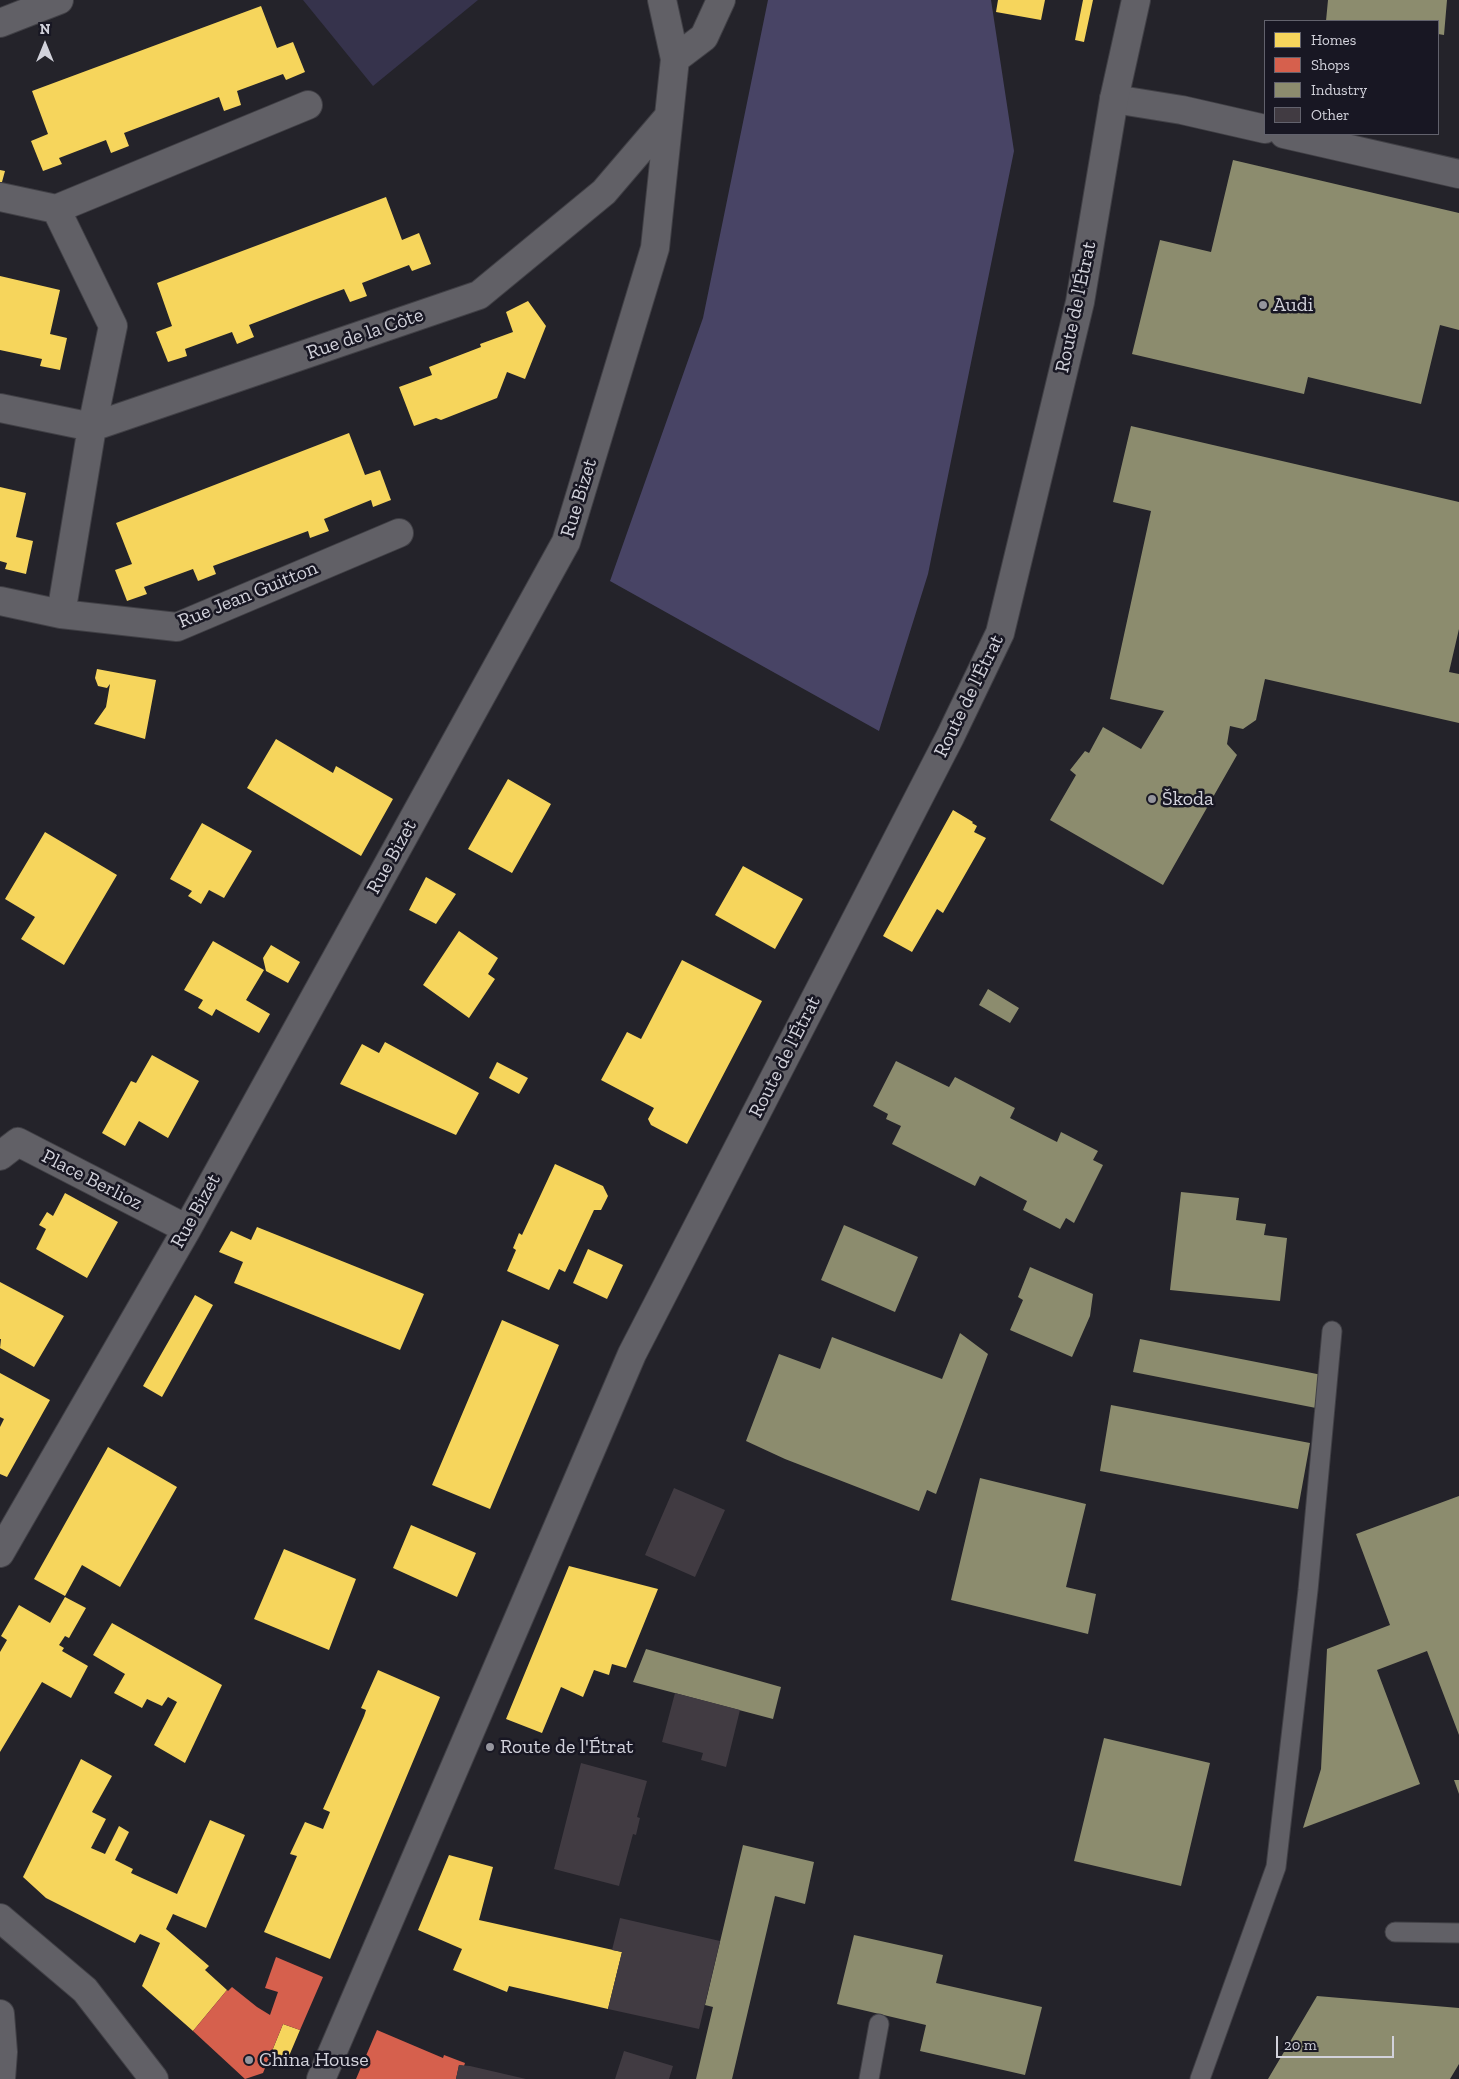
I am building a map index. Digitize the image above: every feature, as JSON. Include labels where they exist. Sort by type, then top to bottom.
[{"type":"street","points":[[0,23],[59,0]]},
{"type":"street","name":"Rue Bizet","points":[[0,1553],[187,1229],[566,542],[655,248],[675,59],[662,0]]},
{"type":"street","points":[[675,59],[704,37],[721,0]]},
{"type":"street","name":"Route de l'Étrat","points":[[321,2079],[632,1354],[945,746],[1000,633],[1080,302],[1114,99],[1136,0]]},
{"type":"street","points":[[1114,99],[1182,110],[1264,130]]},
{"type":"street","points":[[0,197],[56,209],[308,105]]},
{"type":"street","name":"Rue de la Côte","points":[[92,427],[479,295],[604,192],[669,116]]},
{"type":"street","points":[[1288,135],[1459,174]]},
{"type":"street","points":[[56,209],[113,326],[92,427],[61,614]]},
{"type":"street","points":[[0,408],[92,427]]},
{"type":"street","name":"Rue Jean Guitton","points":[[0,601],[61,614],[177,627],[399,533]]},
{"type":"street","name":"Place Berlioz","points":[[0,1156],[18,1142],[187,1229]]},
{"type":"street","points":[[0,1918],[85,1990],[154,2079]]},
{"type":"street","points":[[0,2014],[3,2052],[1,2079]]},
{"type":"lane","points":[[1200,2079],[1276,1867],[1308,1590],[1332,1331]]},
{"type":"lane","points":[[1395,1932],[1459,1933]]},
{"type":"lane","points":[[869,2079],[880,2024]]},
{"type":"shaded area","points":[[303,0],[478,0],[373,86]]},
{"type":"shaded area","points":[[768,0],[991,0],[1014,151],[928,574],[879,731],[610,581],[703,318]]},
{"type":"building: Homes","points":[[998,0],[1045,0],[1041,20],[996,12]]},
{"type":"building: Homes","points":[[1083,0],[1093,0],[1084,42],[1075,40]]},
{"type":"building: Homes","points":[[261,6],[277,48],[293,42],[305,72],[286,80],[283,74],[237,91],[241,105],[224,111],[219,97],[124,133],[129,146],[111,153],[106,140],[59,158],[62,164],[43,171],[31,141],[48,134],[32,91]]},
{"type":"building: Homes","points":[[0,170],[5,171],[2,182],[0,182]]},
{"type":"building: Homes","points":[[386,197],[402,240],[419,233],[431,264],[412,271],[409,265],[362,283],[367,296],[350,302],[344,289],[249,325],[254,337],[237,344],[232,332],[185,349],[187,356],[168,362],[156,332],[172,326],[157,283]]},
{"type":"building: Homes","points":[[0,276],[60,290],[50,334],[67,338],[60,370],[40,366],[42,359],[0,350]]},
{"type":"building: Homes","points":[[528,301],[546,326],[525,379],[507,372],[497,398],[441,420],[436,418],[414,426],[399,387],[432,375],[429,367],[481,347],[480,344],[513,332],[506,312]]},
{"type":"building: Homes","points":[[349,433],[365,475],[380,470],[391,500],[373,507],[371,500],[324,519],[329,531],[310,538],[308,531],[213,566],[216,574],[198,581],[193,569],[144,587],[147,594],[127,601],[115,570],[132,564],[116,523]]},
{"type":"building: Homes","points":[[0,487],[26,493],[16,537],[33,541],[26,574],[5,569],[7,563],[0,561]]},
{"type":"building: Homes","points":[[97,669],[156,680],[145,739],[94,724],[106,707],[110,684],[107,688],[98,686],[95,678]]},
{"type":"building: Homes","points":[[276,739],[333,773],[336,766],[393,799],[361,856],[247,788]]},
{"type":"building: Homes","points":[[508,779],[551,804],[512,873],[468,849]]},
{"type":"building: Homes","points":[[953,810],[973,822],[977,826],[974,832],[986,838],[943,913],[937,909],[912,952],[883,936]]},
{"type":"building: Homes","points":[[202,823],[252,851],[224,898],[209,890],[201,904],[188,896],[192,891],[170,879]]},
{"type":"building: Homes","points":[[45,832],[117,875],[64,965],[21,939],[35,917],[5,899]]},
{"type":"building: Homes","points":[[743,866],[803,899],[775,949],[715,915]]},
{"type":"building: Homes","points":[[426,877],[456,894],[436,924],[409,910]]},
{"type":"building: Homes","points":[[459,931],[498,958],[488,974],[495,979],[469,1018],[423,985]]},
{"type":"building: Homes","points":[[213,941],[264,970],[246,1000],[270,1014],[259,1033],[216,1009],[212,1016],[198,1008],[203,1000],[184,990]]},
{"type":"building: Homes","points":[[271,945],[300,962],[288,983],[266,971],[263,958]]},
{"type":"building: Homes","points":[[682,960],[762,1001],[687,1144],[651,1125],[648,1119],[654,1108],[601,1080],[627,1032],[641,1039]]},
{"type":"building: Homes","points":[[385,1042],[479,1093],[456,1135],[340,1084],[362,1044],[379,1053]]},
{"type":"building: Homes","points":[[152,1055],[199,1081],[168,1138],[139,1121],[125,1146],[102,1133],[131,1081],[136,1083]]},
{"type":"building: Homes","points":[[497,1062],[528,1078],[519,1094],[489,1078]]},
{"type":"building: Homes","points":[[555,1164],[603,1186],[608,1196],[601,1210],[594,1210],[565,1272],[559,1269],[549,1290],[507,1271],[516,1250],[513,1248],[519,1233],[522,1235]]},
{"type":"building: Homes","points":[[65,1193],[118,1222],[87,1278],[36,1249],[46,1229],[39,1225],[47,1212],[53,1216]]},
{"type":"building: Homes","points":[[257,1227],[424,1294],[400,1350],[234,1283],[243,1262],[219,1252],[231,1231],[251,1240]]},
{"type":"building: Homes","points":[[588,1249],[623,1265],[607,1299],[573,1283]]},
{"type":"building: Homes","points":[[0,1282],[64,1316],[34,1367],[0,1348]]},
{"type":"building: Homes","points":[[195,1295],[213,1305],[162,1397],[143,1386]]},
{"type":"building: Homes","points":[[502,1320],[559,1345],[490,1509],[432,1485]]},
{"type":"building: Homes","points":[[0,1373],[50,1400],[7,1477],[0,1474],[0,1427],[4,1419],[0,1417]]},
{"type":"building: Homes","points":[[108,1447],[177,1487],[120,1587],[82,1565],[65,1596],[34,1579]]},
{"type":"building: Homes","points":[[411,1525],[476,1553],[457,1597],[393,1568]]},
{"type":"building: Homes","points":[[284,1549],[356,1579],[329,1650],[254,1619]]},
{"type":"building: Homes","points":[[569,1566],[658,1589],[626,1668],[612,1664],[609,1675],[594,1670],[583,1697],[561,1687],[542,1733],[506,1719]]},
{"type":"building: Homes","points":[[65,1597],[86,1608],[69,1638],[65,1636],[59,1645],[64,1648],[62,1651],[88,1666],[71,1698],[42,1682],[0,1752],[0,1652],[7,1640],[1,1636],[19,1605],[50,1623]]},
{"type":"building: Homes","points":[[112,1623],[222,1685],[185,1763],[154,1745],[177,1702],[168,1697],[162,1706],[147,1699],[142,1708],[114,1693],[125,1674],[93,1655]]},
{"type":"building: Homes","points":[[378,1670],[440,1697],[330,1959],[264,1932],[297,1856],[290,1854],[305,1822],[323,1829],[330,1812],[323,1809],[364,1716],[366,1710],[361,1708]]},
{"type":"building: Homes","points":[[81,1759],[112,1776],[92,1812],[106,1819],[91,1848],[105,1854],[119,1826],[129,1832],[115,1860],[133,1869],[131,1873],[177,1894],[210,1820],[245,1835],[206,1928],[173,1914],[166,1929],[209,1966],[205,1970],[227,1990],[193,2031],[142,1986],[160,1943],[140,1934],[135,1943],[46,1898],[23,1877]]},
{"type":"building: Homes","points":[[449,1855],[493,1867],[479,1920],[622,1952],[608,2009],[509,1986],[507,1992],[453,1970],[462,1949],[418,1930]]},
{"type":"building: Homes","points":[[283,2024],[300,2030],[286,2063],[270,2056]]},
{"type":"building: Shops","points":[[276,1957],[323,1977],[300,2030],[283,2024],[263,2073],[245,2079],[193,2031],[227,1990],[232,1987],[270,2015],[278,1992],[265,1988]]},
{"type":"building: Shops","points":[[377,2030],[443,2058],[444,2055],[465,2063],[464,2066],[459,2065],[456,2079],[356,2079]]},
{"type":"building: Industry","points":[[1328,0],[1447,0],[1444,35],[1439,34],[1439,20],[1326,20]]},
{"type":"building: Industry","points":[[1233,160],[1459,213],[1459,330],[1440,325],[1421,404],[1308,377],[1304,394],[1132,354],[1160,240],[1211,252]]},
{"type":"building: Industry","points":[[1131,426],[1459,502],[1459,629],[1449,672],[1459,674],[1459,723],[1265,679],[1256,720],[1243,729],[1230,726],[1227,744],[1237,755],[1163,885],[1050,820],[1076,775],[1070,770],[1085,751],[1089,753],[1103,727],[1141,749],[1164,711],[1110,699],[1151,511],[1113,502]]},
{"type":"building: Industry","points":[[988,989],[1019,1008],[1010,1023],[979,1005]]},
{"type":"building: Industry","points":[[896,1061],[949,1087],[955,1077],[1015,1108],[1010,1118],[1057,1142],[1061,1132],[1098,1151],[1093,1160],[1103,1165],[1074,1223],[1066,1218],[1060,1229],[1023,1210],[1027,1201],[980,1176],[975,1186],[892,1144],[901,1126],[886,1119],[888,1114],[873,1106]]},
{"type":"building: Industry","points":[[1181,1192],[1239,1198],[1236,1220],[1266,1224],[1264,1235],[1287,1238],[1280,1301],[1170,1290]]},
{"type":"building: Industry","points":[[844,1225],[918,1257],[895,1312],[821,1280]]},
{"type":"building: Industry","points":[[1030,1267],[1093,1294],[1090,1316],[1072,1357],[1010,1330],[1023,1300],[1018,1297]]},
{"type":"building: Industry","points":[[960,1333],[988,1354],[936,1494],[927,1490],[919,1511],[785,1459],[746,1441],[779,1354],[820,1369],[832,1337],[942,1379]]},
{"type":"building: Industry","points":[[1140,1339],[1322,1375],[1316,1408],[1133,1372]]},
{"type":"building: Industry","points":[[1111,1405],[1310,1443],[1298,1509],[1100,1471]]},
{"type":"building: Industry","points":[[980,1478],[1086,1504],[1066,1587],[1096,1594],[1088,1634],[951,1600]]},
{"type":"building: Industry","points":[[1459,1496],[1459,1735],[1427,1651],[1377,1670],[1420,1784],[1303,1828],[1321,1769],[1327,1649],[1390,1625],[1356,1534]]},
{"type":"building: Industry","points":[[646,1649],[781,1687],[773,1719],[633,1682]]},
{"type":"building: Industry","points":[[1104,1738],[1210,1763],[1181,1886],[1074,1861]]},
{"type":"building: Industry","points":[[1454,1780],[1459,1780],[1459,1794]]},
{"type":"building: Industry","points":[[743,1845],[814,1862],[805,1904],[775,1896],[732,2079],[696,2079],[713,2007],[705,2005]]},
{"type":"building: Industry","points":[[854,1935],[943,1955],[936,1983],[1042,2007],[1025,2075],[920,2051],[926,2025],[837,2004]]},
{"type":"building: Industry","points":[[1317,1996],[1459,2008],[1459,2064],[1450,2079],[1268,2079]]},
{"type":"building: Other","points":[[674,1488],[725,1510],[695,1577],[645,1555]]},
{"type":"building: Other","points":[[675,1693],[740,1710],[726,1767],[701,1760],[703,1753],[662,1742]]},
{"type":"building: Other","points":[[581,1763],[647,1781],[637,1817],[640,1818],[636,1835],[633,1834],[619,1886],[554,1869]]},
{"type":"building: Other","points":[[620,1918],[720,1941],[699,2029],[608,2009],[622,1952],[612,1950]]},
{"type":"building: Other","points":[[624,2051],[673,2066],[669,2079],[615,2079]]},
{"type":"building: Other","points":[[459,2065],[470,2066],[526,2079],[456,2079]]},
{"type":"place","name":"Audi","points":[[1263,305]]},
{"type":"place","name":"Škoda","points":[[1152,799]]},
{"type":"place","name":"Route de l'Étrat","points":[[490,1747]]},
{"type":"place","name":"China House","points":[[249,2060]]}]
